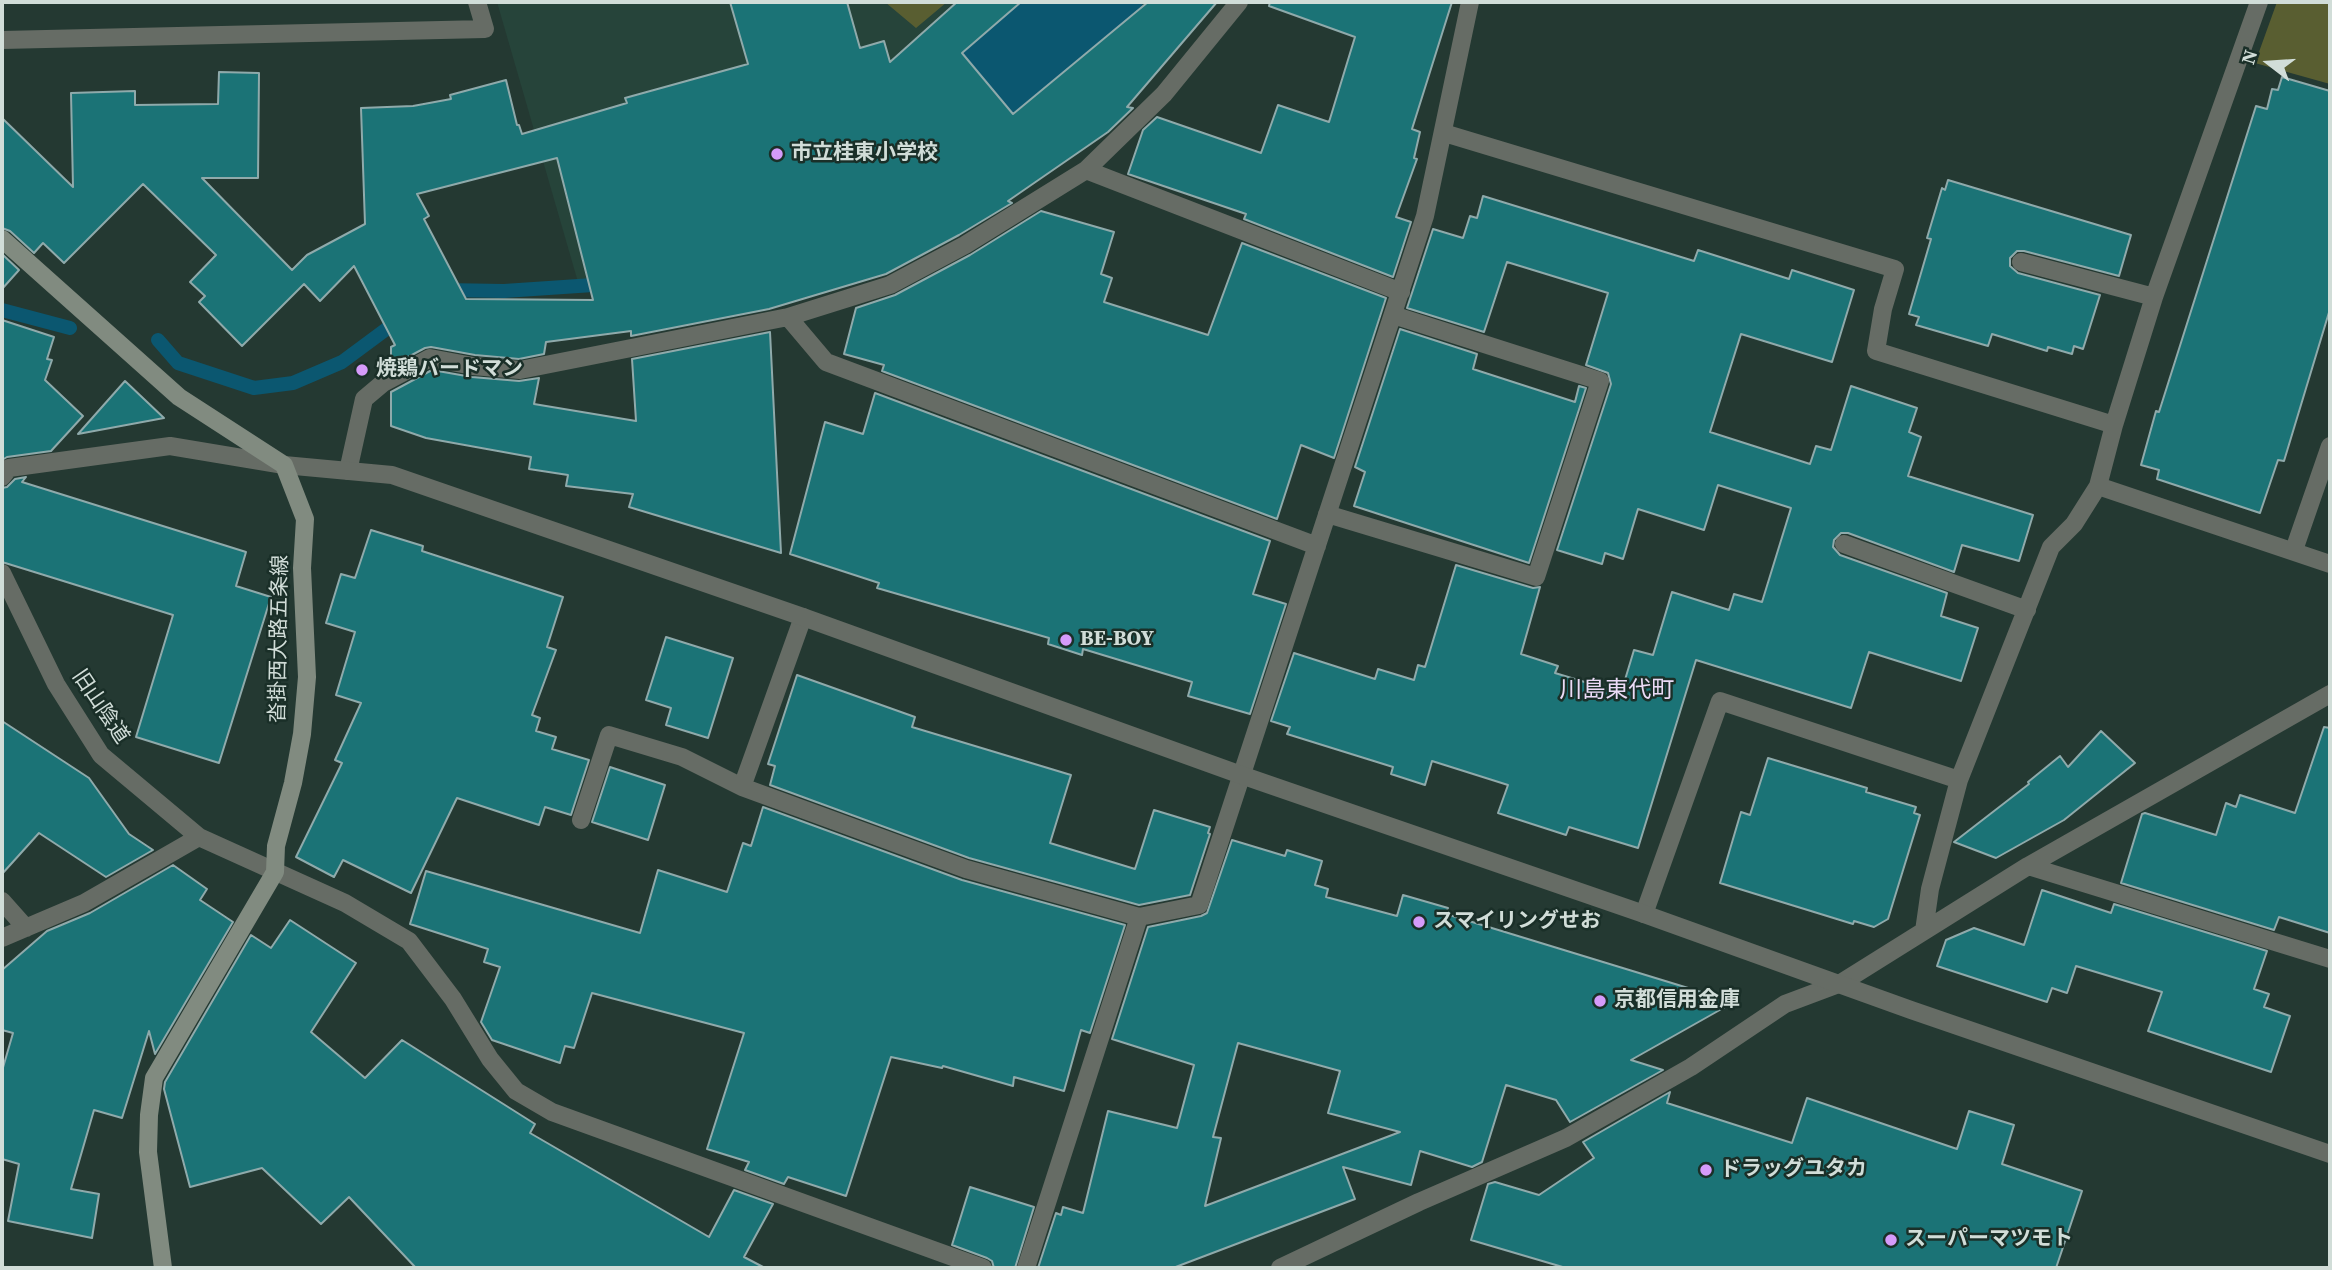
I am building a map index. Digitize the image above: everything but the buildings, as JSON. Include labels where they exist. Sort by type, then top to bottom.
[{"type":"main road","points":[[2,239],[179,397],[285,465]]},
{"type":"main road","name":"沓掛西大路五条線","points":[[163,1268],[148,1152],[154,1078],[275,872],[276,846],[293,783],[302,734],[307,677],[302,568],[305,519],[285,465]]},
{"type":"street","points":[[2,40],[485,29],[477,2]]},
{"type":"street","points":[[348,471],[364,399],[383,383],[430,358],[473,366],[520,370],[788,317],[890,285],[965,245],[1086,170],[1164,93],[1239,2]]},
{"type":"street","points":[[581,820],[609,735],[682,757],[742,787],[966,869],[1139,917],[1199,905],[1244,776],[1426,216],[1470,2]]},
{"type":"street","points":[[1924,931],[1930,889],[1959,780],[2052,547],[2074,524],[2098,486],[2154,297],[2259,2]]},
{"type":"street","points":[[1444,133],[1895,269],[1882,309],[1876,351],[2114,425]]},
{"type":"street","points":[[1086,170],[1401,292]]},
{"type":"street","points":[[2021,262],[2154,297]]},
{"type":"street","points":[[1327,514],[1536,577],[1600,381],[1393,315]]},
{"type":"street","points":[[788,317],[825,362],[1317,546]]},
{"type":"street","points":[[2,477],[9,468],[170,446],[285,465],[392,475],[803,617],[1244,776],[1842,983],[1911,1010],[2330,1154]]},
{"type":"street","points":[[2294,550],[2330,446]]},
{"type":"street","points":[[2098,486],[2330,564]]},
{"type":"street","points":[[1844,544],[2027,610]]},
{"type":"street","name":"旧山陰道","points":[[2,573],[56,684],[102,755],[199,837],[345,903],[409,941],[453,999],[490,1059],[516,1091],[552,1112],[983,1268]]},
{"type":"street","points":[[742,787],[803,617]]},
{"type":"street","points":[[1280,1268],[1419,1202],[1566,1138],[1691,1067],[1785,1004],[1842,983],[2028,866],[2330,694]]},
{"type":"street","points":[[1644,914],[1720,701],[1959,780]]},
{"type":"street","points":[[2,939],[84,903],[199,837]]},
{"type":"street","points":[[2028,866],[2330,959]]},
{"type":"street","points":[[2,901],[26,928]]},
{"type":"street","points":[[1026,1268],[1139,917]]},
{"type":"shaded area","name":"市立桂東小学校","points":[[497,2],[1169,2],[1109,85],[632,290],[580,289]]},
{"type":"green space","points":[[885,2],[947,2],[916,28]]},
{"type":"green space","points":[[2277,2],[2330,2],[2330,84],[2255,63]]},
{"type":"water","points":[[1021,2],[1140,2],[1144,6],[1013,114],[962,53]]},
{"type":"waterway","points":[[443,290],[504,291],[608,284]]},
{"type":"waterway","points":[[2,310],[70,328]]},
{"type":"waterway","points":[[158,340],[178,363],[254,388],[293,383],[342,362],[400,319]]},
{"type":"place","name":"市立桂東小学校","points":[[777,154]]},
{"type":"place","name":"焼鶏バードマン","points":[[362,370]]},
{"type":"place","name":"BE-BOY","points":[[1066,640]]},
{"type":"place","name":"スマイリングせお","points":[[1419,922]]},
{"type":"place","name":"京都信用金庫","points":[[1600,1001]]},
{"type":"place","name":"ドラッグユタカ","points":[[1706,1170]]},
{"type":"place","name":"スーパーマツモト","points":[[1891,1240]]},
{"type":"district","name":"川島東代町","points":[[1617,691]]}]
